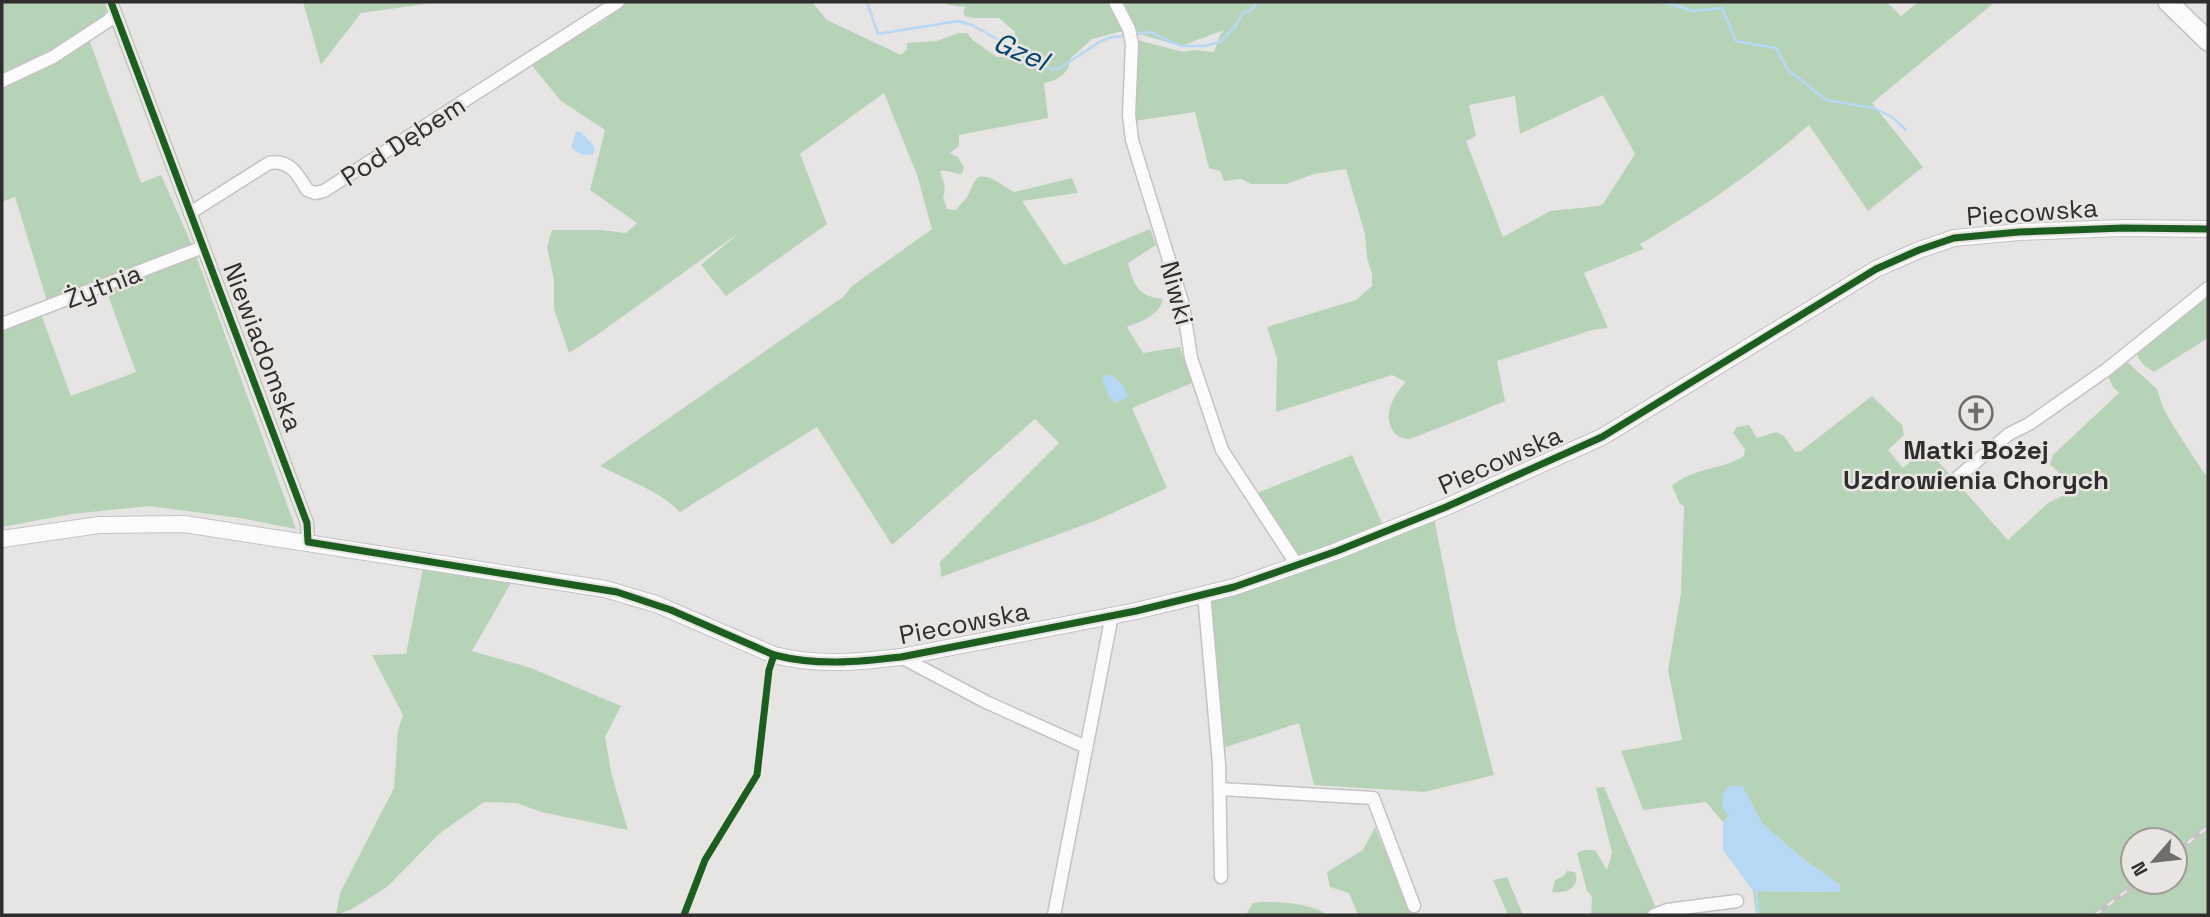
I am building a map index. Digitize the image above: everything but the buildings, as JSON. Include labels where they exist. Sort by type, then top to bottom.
[{"type":"main road","points":[[2168,2],[2208,41]]},
{"type":"street","name":"Pod Dębem","points":[[190,213],[269,163],[279,161],[287,164],[300,177],[307,190],[316,193],[324,191],[618,2]]},
{"type":"street","name":"Niwki","points":[[1115,2],[1129,29],[1132,44],[1129,115],[1132,140],[1183,305],[1191,358],[1206,406],[1222,450],[1297,565]]},
{"type":"street","name":"Niewiadomska","points":[[113,8],[307,523],[309,542]]},
{"type":"street","points":[[2,81],[52,57],[97,29],[113,8]]},
{"type":"street","name":"Piecowska","points":[[2,538],[99,525],[184,524],[617,592],[671,610],[774,655],[794,660],[831,663],[901,657],[1112,615],[1234,587],[1446,507],[1602,437],[1876,269],[1919,250],[1954,239],[2019,232],[2123,228],[2208,229]]},
{"type":"street","name":"Żytnia","points":[[2,324],[203,247]]},
{"type":"street","points":[[1958,477],[2009,434],[2029,424],[2106,370],[2208,288]]},
{"type":"street","points":[[1204,594],[1220,789],[1221,877]]},
{"type":"street","points":[[1054,915],[1112,615]]},
{"type":"street","points":[[901,657],[986,702],[1086,747]]},
{"type":"street","points":[[1220,789],[1373,798],[1414,906]]},
{"type":"street","points":[[1654,915],[1667,910],[1737,901]]},
{"type":"green space","points":[[2,2],[103,2],[106,9],[104,18],[57,48],[2,74]]},
{"type":"green space","points":[[303,2],[429,2],[361,13],[321,65]]},
{"type":"green space","points":[[627,2],[812,2],[827,20],[901,55],[907,49],[907,43],[937,41],[958,33],[967,33],[997,57],[1005,57],[1014,41],[1015,32],[999,18],[965,16],[963,11],[966,7],[942,2],[1107,2],[1123,31],[1092,39],[1070,59],[1062,76],[1044,83],[1048,118],[959,135],[959,146],[950,153],[958,157],[964,167],[962,174],[940,171],[945,187],[943,197],[947,209],[956,210],[978,178],[987,177],[1014,192],[1072,178],[1078,193],[1022,201],[1064,265],[1150,229],[1156,245],[1128,263],[1138,288],[1147,295],[1163,299],[1154,314],[1127,327],[1143,353],[1180,347],[1192,383],[1132,408],[1167,488],[1095,521],[941,577],[940,562],[1059,443],[1035,419],[892,545],[817,427],[680,512],[653,492],[600,466],[843,297],[852,286],[932,229],[917,175],[884,93],[800,154],[827,224],[726,296],[701,265],[740,232],[569,353],[554,309],[554,280],[547,247],[552,230],[626,233],[637,223],[590,190],[605,130],[561,101],[530,63],[607,19],[605,15]]},
{"type":"green space","points":[[1123,2],[1887,2],[1901,16],[1918,2],[1995,2],[1872,103],[1923,167],[1868,211],[1809,125],[1728,189],[1640,244],[1644,249],[1584,273],[1608,328],[1592,330],[1497,361],[1505,401],[1407,439],[1395,433],[1389,421],[1393,400],[1406,382],[1392,375],[1276,412],[1277,358],[1267,327],[1356,300],[1372,286],[1365,234],[1346,169],[1314,174],[1286,184],[1251,184],[1241,179],[1224,181],[1220,171],[1209,168],[1195,112],[1134,121],[1138,40],[1183,52],[1214,52],[1224,30],[1181,46],[1139,34]],"holes":[[[1603,95],[1635,154],[1603,204],[1550,211],[1503,237],[1466,141],[1476,136],[1469,105],[1515,96],[1520,134]]]},
{"type":"green space","points":[[89,39],[141,183],[161,175],[192,245],[47,301],[15,197],[2,202],[2,85]]},
{"type":"green space","points":[[194,250],[296,529],[240,518],[149,506],[72,514],[2,527],[2,329],[41,314],[71,396],[136,372],[106,290]]},
{"type":"green space","points":[[2208,295],[2208,338],[2154,372],[2143,364],[2137,352]]},
{"type":"green space","points":[[2125,360],[2157,389],[2172,424],[2208,477],[2208,915],[1756,915],[1753,891],[1840,892],[1840,885],[1798,855],[1762,823],[1742,786],[1729,816],[1723,822],[1706,802],[1643,810],[1621,751],[1682,740],[1668,670],[1681,594],[1684,506],[1680,504],[1672,486],[1698,472],[1744,456],[1745,449],[1733,433],[1737,427],[1749,425],[1757,438],[1776,432],[1784,436],[1795,452],[1801,451],[1872,396],[1902,425],[1904,435],[1888,450],[1903,468],[1926,448],[2008,540],[2048,503],[2062,496],[2067,490],[2064,478],[2050,464],[2053,455],[2119,393],[2108,376]]},
{"type":"green space","points":[[1352,455],[1382,523],[1434,518],[1456,629],[1494,775],[1425,792],[1314,785],[1299,723],[1220,749],[1204,594],[1292,558],[1257,493]]},
{"type":"green space","points":[[423,568],[511,583],[472,651],[531,668],[621,706],[605,737],[612,776],[628,830],[541,812],[517,803],[484,802],[439,834],[387,887],[352,909],[336,915],[340,893],[394,788],[398,730],[403,715],[372,655],[406,654]]},
{"type":"green space","points":[[1604,787],[1659,915],[1591,915],[1592,896],[1587,891],[1577,853],[1595,850],[1607,870],[1612,853],[1596,788]]},
{"type":"green space","points":[[1375,827],[1414,915],[1358,915],[1349,893],[1330,887],[1327,872],[1363,850]]},
{"type":"green space","points":[[1567,871],[1575,872],[1574,886],[1567,891],[1552,892],[1555,880],[1564,876]]},
{"type":"green space","points":[[1507,877],[1523,915],[1508,915],[1493,880]]},
{"type":"green space","points":[[1253,903],[1304,906],[1328,915],[1246,915]]},
{"type":"water","points":[[576,131],[581,132],[593,145],[593,154],[583,155],[571,148]]},
{"type":"water","points":[[1112,375],[1123,385],[1128,397],[1116,403],[1109,397],[1102,378]]},
{"type":"water","points":[[1729,786],[1742,786],[1762,823],[1798,855],[1840,885],[1840,892],[1753,891],[1723,850],[1723,822],[1729,816],[1722,807],[1723,794]]},
{"type":"waterway","name":"Gzel","points":[[867,2],[878,34],[958,21],[972,25],[1052,70],[1060,68],[1101,41],[1126,36]]},
{"type":"waterway","name":"Gzel","points":[[1133,35],[1150,32],[1181,46],[1205,46],[1220,42],[1234,28],[1244,12],[1250,11],[1258,2]]},
{"type":"waterway","name":"Gzel","points":[[1653,2],[1693,11],[1722,8],[1736,41],[1776,48],[1788,70],[1826,100],[1874,108],[1892,117],[1906,130]]},
{"type":"waterway","points":[[1756,891],[1758,915]]},
{"type":"railway","points":[[2189,842],[2208,827]]},
{"type":"railway","points":[[2095,915],[2120,896]]},
{"type":"cycle path","points":[[111,2],[307,523],[308,542],[617,592],[671,610],[774,655],[806,661],[901,657],[1136,611],[1234,587],[1337,551],[1446,507],[1602,437],[1876,269],[1954,238],[2019,232],[2123,228],[2208,229]]},
{"type":"cycle path","points":[[684,915],[705,860],[757,775],[769,670],[774,655]]},
{"type":"place","name":"Matki Bożej Uzdrowienia Chorych","points":[[1976,413]]}]
